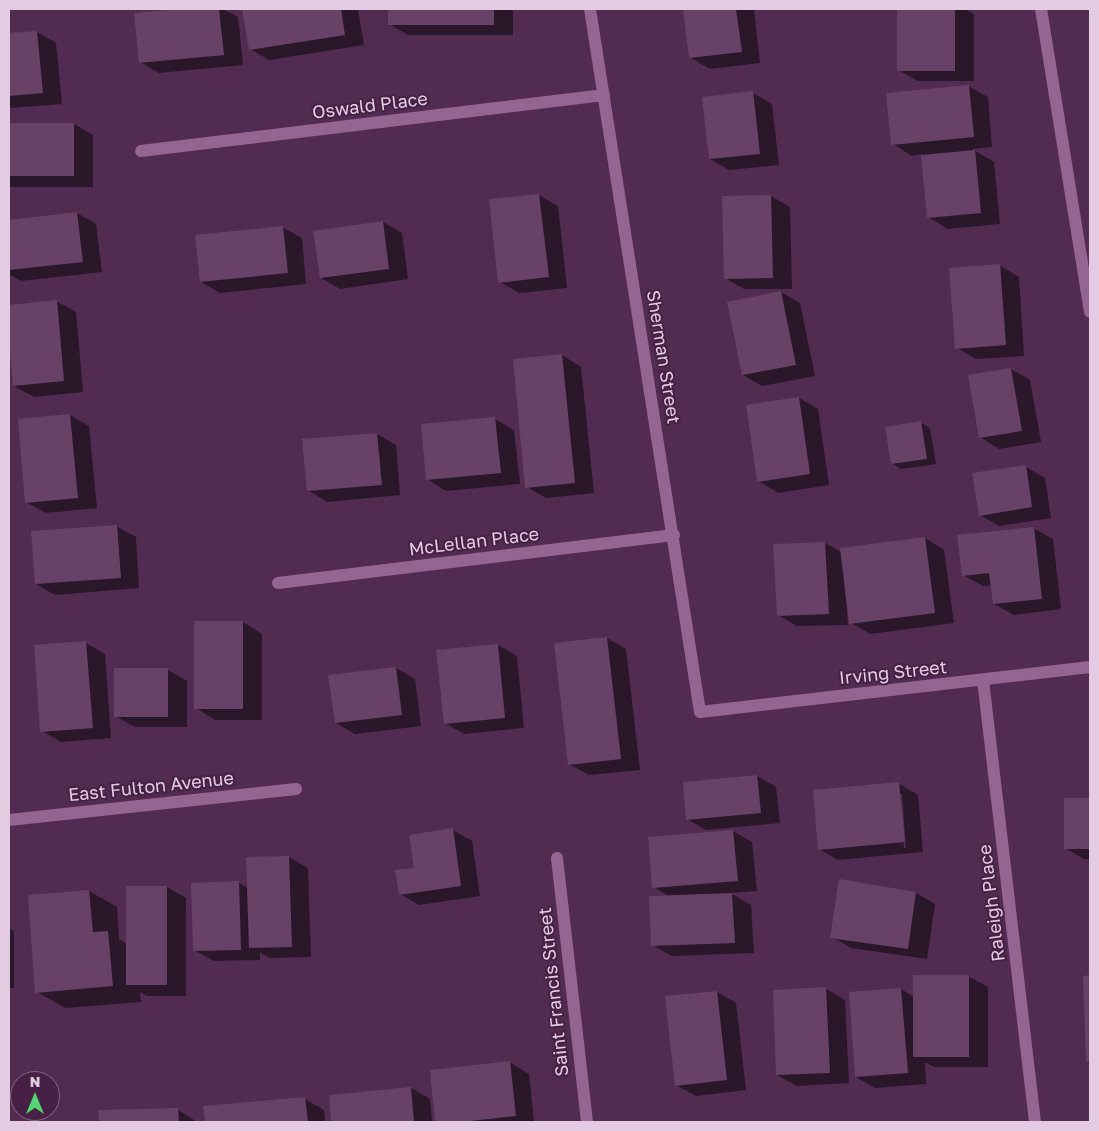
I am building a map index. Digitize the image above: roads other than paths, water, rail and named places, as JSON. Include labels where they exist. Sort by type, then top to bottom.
[{"type":"street","name":"Sherman Street","points":[[590,9],[674,535],[700,712]]},
{"type":"street","points":[[1041,9],[1090,312]]},
{"type":"street","name":"Oswald Place","points":[[141,151],[604,95]]},
{"type":"street","name":"McLellan Place","points":[[278,583],[674,535]]},
{"type":"street","name":"Irving Street","points":[[700,712],[1090,667]]},
{"type":"street","name":"Raleigh Place","points":[[983,680],[1035,1122]]},
{"type":"street","name":"East Fulton Avenue","points":[[9,820],[296,790]]},
{"type":"street","name":"Saint Francis Street","points":[[557,858],[586,1122]]}]
